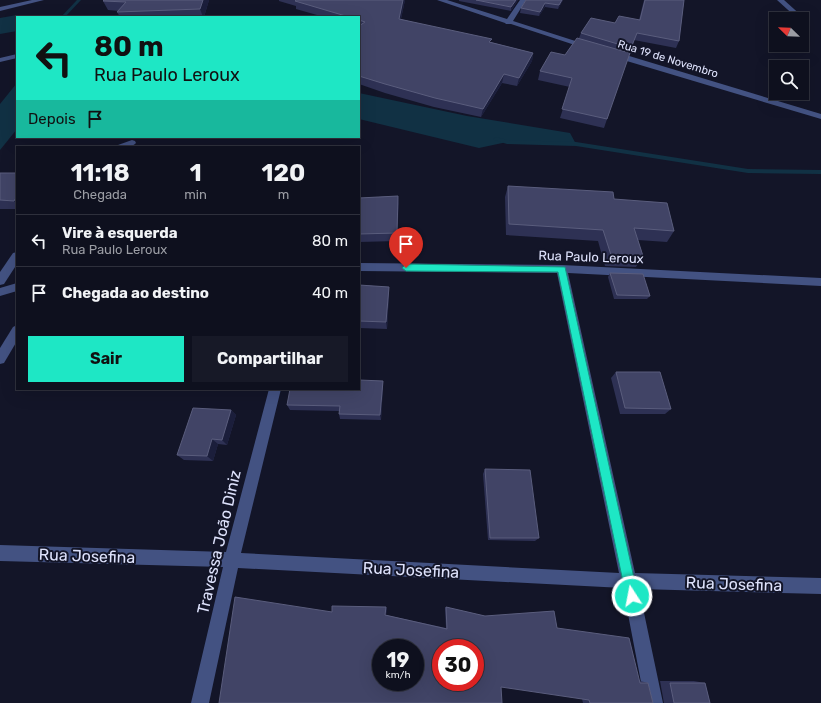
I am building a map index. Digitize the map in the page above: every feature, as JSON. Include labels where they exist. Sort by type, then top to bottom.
[{"type":"street","points":[[0,9],[41,0]]},
{"type":"street","name":"Rua 19 de Novembro","points":[[440,0],[601,51],[821,117]]},
{"type":"street","points":[[508,22],[523,0]]},
{"type":"street","points":[[780,0],[795,12]]},
{"type":"street","points":[[0,60],[16,56]]},
{"type":"street","points":[[124,146],[132,143]]},
{"type":"street","points":[[0,281],[16,257]]},
{"type":"street","name":"Rua Paulo Leroux","points":[[360,267],[562,269],[821,282]]},
{"type":"street","points":[[562,269],[654,703]]},
{"type":"street","points":[[0,292],[16,287]]},
{"type":"street","points":[[0,359],[16,332]]},
{"type":"street","name":"Travessa João Diniz","points":[[200,703],[232,560],[275,390]]},
{"type":"street","name":"Rua Josefina","points":[[0,553],[232,560],[629,581],[821,586]]},
{"type":"water","points":[[16,84],[16,130],[0,150],[0,104]]},
{"type":"water","points":[[360,93],[467,116],[570,133],[576,144],[507,142],[479,148],[360,119]]},
{"type":"building","points":[[203,0],[200,9],[117,12],[126,2],[103,1]]},
{"type":"building","points":[[403,0],[399,19],[492,39],[489,42],[533,53],[519,78],[504,74],[483,109],[435,98],[360,76],[360,25],[365,22],[360,20],[360,16],[346,16],[295,1]]},
{"type":"building","points":[[476,0],[516,0],[511,7]]},
{"type":"building","points":[[526,0],[562,0],[559,5],[545,3],[540,12],[521,8]]},
{"type":"building","points":[[645,0],[684,0],[679,41],[637,33],[631,48],[581,33],[591,18],[615,23],[619,16],[640,20]]},
{"type":"building","points":[[577,38],[630,53],[607,119],[562,109],[572,78],[540,71],[551,52],[565,55]]},
{"type":"building","points":[[0,173],[16,173],[16,198],[14,201],[0,200]]},
{"type":"building","points":[[508,186],[613,192],[614,199],[667,203],[674,231],[634,228],[643,256],[611,255],[603,230],[509,224]]},
{"type":"building","points":[[398,196],[397,233],[360,234],[360,198]]},
{"type":"building","points":[[610,273],[643,274],[650,296],[617,295]]},
{"type":"building","points":[[360,285],[389,287],[386,322],[360,321]]},
{"type":"building","points":[[616,372],[660,372],[671,409],[625,408]]},
{"type":"building","points":[[360,380],[383,381],[380,415],[339,414],[340,406],[287,405],[290,390],[360,390]]},
{"type":"building","points":[[193,408],[231,410],[222,440],[212,439],[207,456],[177,455]]},
{"type":"building","points":[[485,469],[530,470],[539,538],[490,538]]},
{"type":"building","points":[[235,597],[332,612],[332,606],[386,607],[385,615],[447,629],[446,607],[485,616],[554,611],[557,628],[629,638],[640,683],[648,683],[653,703],[590,703],[589,700],[501,687],[502,703],[219,703]]},
{"type":"building","points":[[670,683],[705,683],[710,703],[674,703]]},
{"type":"waterway","points":[[64,16],[79,0]]},
{"type":"waterway","points":[[0,26],[16,23]]},
{"type":"waterway","points":[[496,139],[507,142],[576,144],[748,171],[821,172]]},
{"type":"route","points":[[406,268],[562,269],[632,596]]}]
